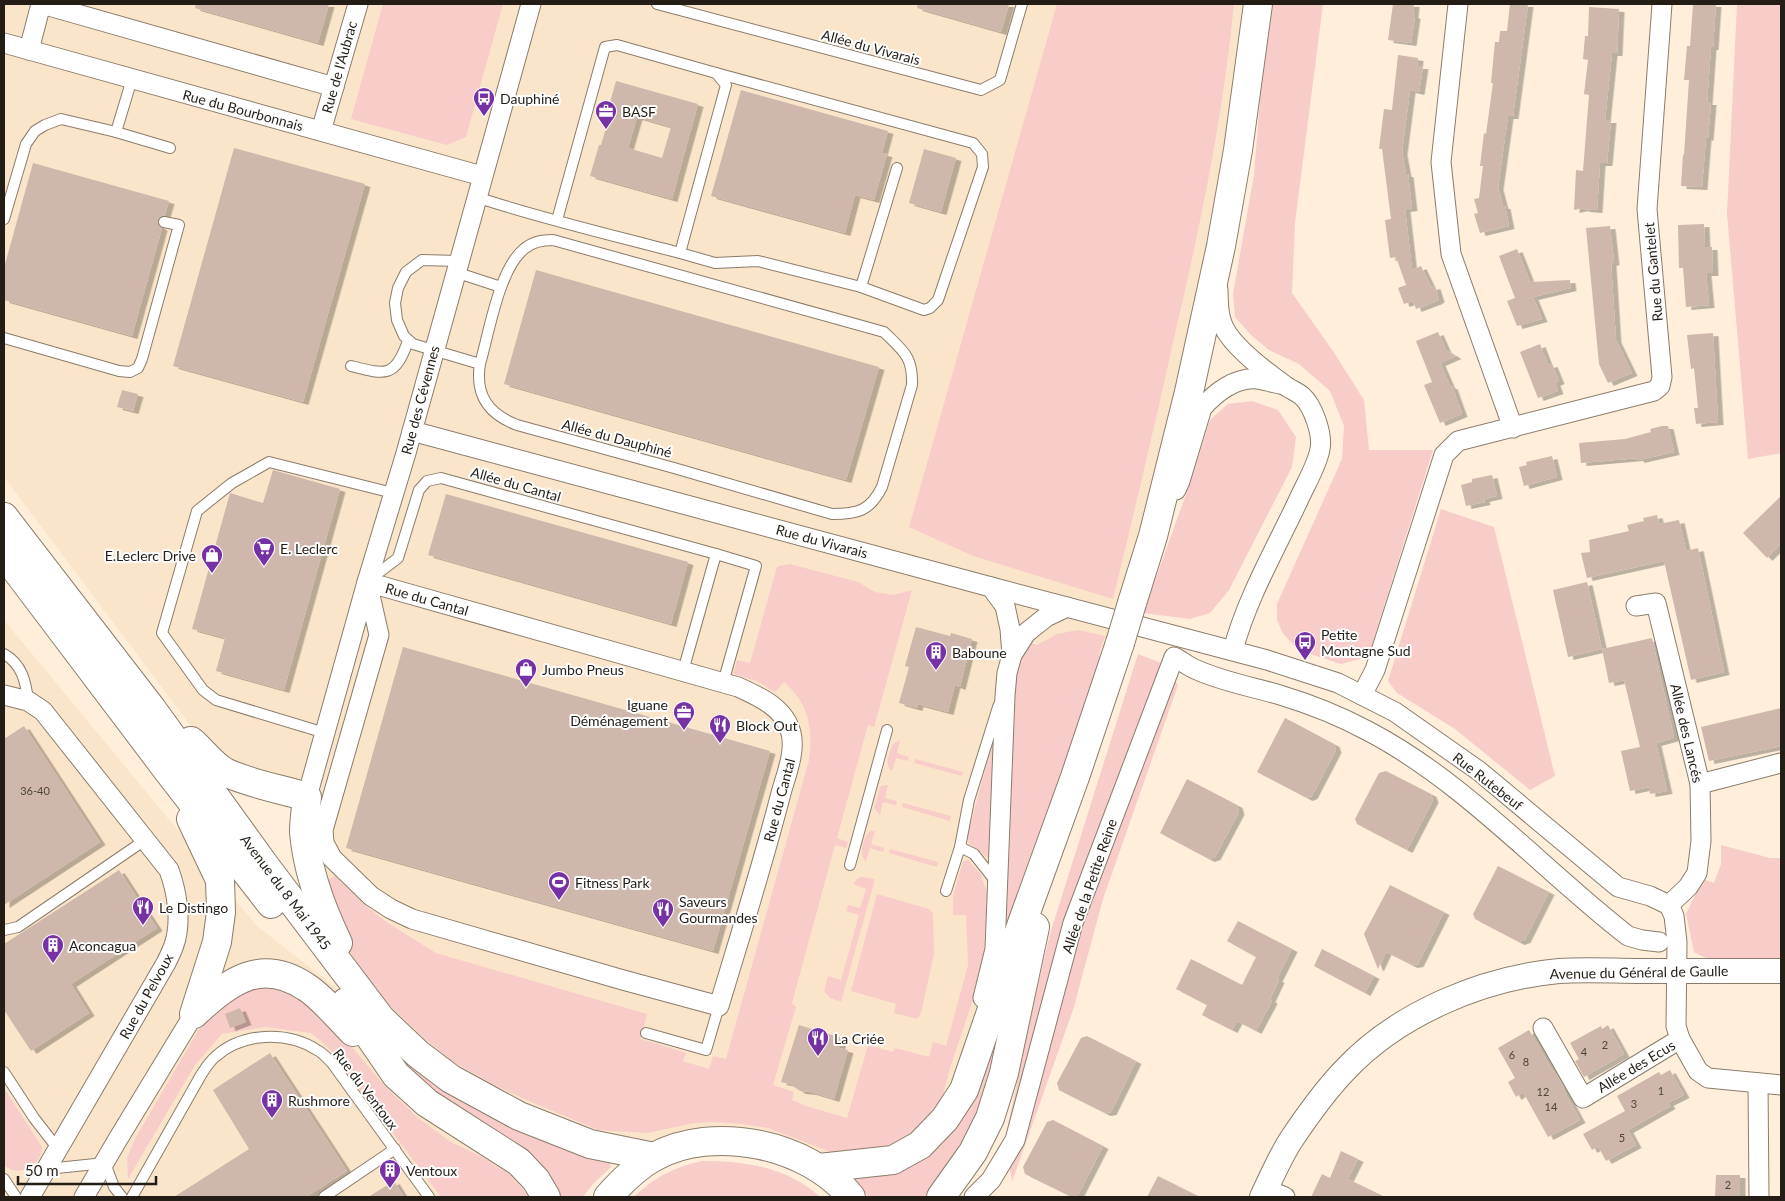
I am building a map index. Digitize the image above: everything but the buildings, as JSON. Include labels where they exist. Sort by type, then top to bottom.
[{"type":"main road","points":[[818,1168],[892,1160],[920,1146],[945,1119],[964,1090],[1120,643],[1153,536],[1189,392],[1221,246],[1238,150],[1258,4]]},
{"type":"main road","name":"Avenue du 8 Mai 1945","points":[[4,516],[152,709],[266,867],[381,1019],[418,1054],[451,1079],[519,1116],[590,1144],[654,1157]]},
{"type":"main road","name":"Avenue du 8 Mai 1945","points":[[4,554],[348,1004],[396,1075],[427,1104],[520,1162],[536,1180],[546,1197]]},
{"type":"main road","points":[[152,709],[196,745],[211,762],[226,772],[246,780],[307,797],[304,831],[307,854],[324,915],[364,996]]},
{"type":"main road","points":[[168,771],[220,880],[221,912],[217,942],[194,1014]]},
{"type":"main road","points":[[941,1197],[973,1152],[990,1118],[1004,1073],[1052,842]]},
{"type":"main road","points":[[194,1014],[220,990],[238,980],[261,973],[285,976],[308,987],[396,1075]]},
{"type":"main road","points":[[608,1197],[626,1177],[654,1157],[699,1142],[733,1141],[760,1144],[818,1168],[851,1197]]},
{"type":"street","points":[[29,50],[41,4],[334,87]]},
{"type":"street","name":"Rue de l'Aubrac","points":[[321,131],[358,4]]},
{"type":"street","name":"Rue des Cévennes","points":[[307,797],[367,582],[412,431],[531,4]]},
{"type":"street","points":[[1458,4],[1441,162],[1451,254],[1513,428]]},
{"type":"street","name":"Rue du Gantelet","points":[[1362,695],[1375,670],[1444,455],[1458,442],[1654,391],[1660,386],[1662,377],[1647,209],[1662,4]]},
{"type":"street","name":"Rue du Bourbonnais","points":[[4,43],[482,176]]},
{"type":"street","points":[[1221,246],[1218,308],[1222,325],[1234,342],[1284,385],[1304,397],[1320,430],[1320,448],[1286,526],[1250,600],[1239,627],[1233,650]]},
{"type":"street","points":[[1153,536],[1180,482],[1202,408],[1216,394],[1234,383],[1256,379],[1284,385]]},
{"type":"street","name":"Rue du Vivarais","points":[[412,431],[991,587],[1233,650]]},
{"type":"street","name":"Rue du Cantal","points":[[367,582],[723,683],[754,694],[785,717],[791,734],[791,754],[773,825],[719,1006],[412,919],[391,909],[371,896],[332,858],[324,843],[323,830],[379,635],[367,582]]},
{"type":"street","points":[[991,587],[1004,606],[1010,629],[1012,654]]},
{"type":"street","name":"Allée des Lancés","points":[[1636,606],[1656,603],[1700,784],[1701,841],[1697,873],[1688,886],[1669,905]]},
{"type":"street","points":[[964,1090],[965,1068],[970,1042],[988,980],[994,949],[1007,673],[1012,654],[1026,633],[1046,617],[1067,607]]},
{"type":"street","name":"Rue Rutebeuf","points":[[1233,650],[1338,683],[1395,712],[1478,770],[1618,887],[1650,896],[1669,905]]},
{"type":"street","name":"Allée de la Petite Reine","points":[[974,1197],[990,1180],[1015,1140],[1073,923],[1174,657],[1196,670],[1217,678],[1304,702],[1368,731],[1405,752],[1477,808],[1628,936],[1659,942]]},
{"type":"street","name":"Rue du Pelvoux","points":[[4,695],[28,701],[43,712],[170,870],[175,885],[178,926],[174,944],[166,963],[30,1197]]},
{"type":"street","points":[[1700,784],[1781,763]]},
{"type":"street","points":[[1669,905],[1674,916],[1677,942],[1676,1026],[1680,1039],[1698,1071],[1708,1078],[1781,1085]]},
{"type":"street","name":"Avenue du Général de Gaulle","points":[[1271,1194],[1290,1142],[1318,1102],[1345,1070],[1374,1044],[1404,1023],[1439,1003],[1483,986],[1522,976],[1559,971],[1781,971]]},
{"type":"street","points":[[84,1197],[194,1014]]},
{"type":"street","name":"Allée des Ecus","points":[[1543,1028],[1583,1098],[1680,1039]]},
{"type":"street","points":[[1758,1082],[1759,1197]]},
{"type":"lane","name":"Allée du Vivarais","points":[[658,4],[981,90],[1000,80],[1022,4]]},
{"type":"lane","points":[[476,197],[557,220],[680,253],[715,264],[758,261],[861,287],[924,310],[930,308],[938,300],[983,167],[982,154],[973,143],[617,45],[605,47],[557,220]]},
{"type":"lane","points":[[680,253],[726,85],[716,73]]},
{"type":"lane","points":[[116,132],[132,79]]},
{"type":"lane","points":[[4,219],[26,144],[35,131],[45,125],[61,119],[116,132],[170,148]]},
{"type":"lane","points":[[861,287],[897,168]]},
{"type":"lane","points":[[4,338],[119,371],[130,372],[138,368],[179,226],[164,222]]},
{"type":"lane","name":"Allée du Dauphiné","points":[[541,240],[554,240],[884,332],[910,361],[912,385],[882,487],[875,500],[864,509],[849,514],[832,514],[505,420],[486,402],[480,389],[478,378],[480,364],[502,287],[511,264],[524,248],[541,240]]},
{"type":"lane","points":[[480,364],[408,341],[397,320],[395,303],[398,288],[406,272],[422,260],[457,267],[502,287]]},
{"type":"lane","points":[[351,366],[373,371],[390,370],[398,365],[408,341]]},
{"type":"lane","points":[[325,732],[216,700],[203,690],[162,633],[197,511],[232,483],[269,462],[393,493]]},
{"type":"lane","name":"Allée du Cantal","points":[[367,582],[398,558],[419,490],[427,481],[441,478],[716,554],[756,566],[723,683]]},
{"type":"lane","points":[[683,671],[716,554]]},
{"type":"lane","points":[[4,654],[12,658],[26,681],[28,701]]},
{"type":"lane","points":[[946,891],[960,847],[969,800],[982,756],[998,707],[1005,696]]},
{"type":"lane","points":[[850,865],[887,730]]},
{"type":"lane","points":[[4,930],[18,927],[145,840]]},
{"type":"lane","points":[[960,847],[974,854],[997,884]]},
{"type":"lane","points":[[646,1033],[706,1050],[719,1006]]},
{"type":"lane","name":"Rue du Ventoux","points":[[132,1197],[201,1075],[214,1058],[229,1046],[245,1039],[283,1037],[319,1050],[332,1063],[429,1197]]},
{"type":"lane","points":[[4,1072],[34,1118],[58,1149]]},
{"type":"lane","points":[[324,1197],[395,1149]]},
{"type":"lane","points":[[47,1169],[104,1163],[114,1187],[122,1197]]},
{"type":"lane","points":[[4,1179],[16,1197]]},
{"type":"shaded area","points":[[4,4],[1253,4],[1180,408],[1014,952],[939,1114],[819,1161],[785,1146],[653,1150],[592,1137],[451,1073],[368,992],[331,914],[310,811],[231,766],[199,737],[4,477]]},
{"type":"shaded area","points":[[383,4],[503,4],[466,137],[447,145],[351,119]]},
{"type":"shaded area","points":[[1057,4],[1234,4],[1224,88],[1202,214],[1113,599],[973,556],[909,527]]},
{"type":"shaded area","points":[[1270,4],[1323,4],[1295,223],[1292,293],[1333,351],[1364,400],[1369,450],[1433,450],[1368,657],[1341,664],[1298,650],[1282,632],[1277,619],[1277,604],[1342,459],[1344,426],[1330,391],[1299,364],[1269,350],[1251,335],[1235,317],[1233,294],[1254,175],[1264,49]]},
{"type":"shaded area","points":[[1737,4],[1781,4],[1781,453],[1748,459],[1727,214]]},
{"type":"shaded area","points":[[1252,401],[1278,410],[1296,437],[1292,467],[1229,590],[1210,613],[1190,619],[1143,613],[1188,489],[1210,420],[1228,404]]},
{"type":"shaded area","points":[[1441,509],[1494,527],[1555,776],[1530,790],[1455,729],[1397,693],[1388,681]]},
{"type":"shaded area","points":[[790,564],[858,582],[875,592],[894,595],[912,590],[874,727],[868,725],[837,838],[848,842],[846,848],[835,845],[792,1003],[796,1007],[773,1085],[794,1092],[792,1100],[847,1118],[868,1045],[893,1052],[895,1048],[929,1057],[933,1042],[946,1046],[968,965],[966,915],[953,915],[953,896],[963,861],[968,860],[980,873],[987,892],[985,947],[981,976],[950,1068],[941,1104],[934,1119],[893,1149],[836,1154],[768,1128],[742,1124],[694,1123],[648,1133],[598,1130],[490,1083],[452,1061],[391,1007],[363,974],[347,946],[323,882],[335,876],[366,906],[388,923],[436,953],[647,1014],[641,1039],[686,1053],[683,1061],[709,1069],[713,1056],[726,1059],[809,760],[810,737],[807,717],[799,699],[792,690],[784,682],[775,692],[757,681],[733,674],[737,660],[750,663],[777,567]]},
{"type":"shaded area","points":[[4,620],[257,926],[576,1174],[578,1197],[4,1197]]},
{"type":"shaded area","points":[[1078,630],[1105,636],[1099,654],[1101,662],[999,951],[1016,671],[1021,653],[1028,642],[1037,645],[1057,634]]},
{"type":"shaded area","points":[[1138,654],[1164,664],[1178,685],[1103,899],[1073,1010],[1012,1182],[1005,1139],[1050,934]]},
{"type":"shaded area","points":[[997,725],[989,859],[969,843],[967,838]]},
{"type":"shaded area","points":[[900,740],[897,753],[909,757],[908,761],[896,758],[892,771],[888,765],[888,758],[893,744]]},
{"type":"shaded area","points":[[915,759],[963,772],[962,776],[914,763]]},
{"type":"shaded area","points":[[888,785],[885,798],[897,801],[896,805],[883,802],[880,815],[874,808],[880,787]]},
{"type":"shaded area","points":[[903,803],[951,816],[950,821],[902,807]]},
{"type":"shaded area","points":[[870,831],[875,831],[871,844],[884,848],[883,852],[870,848],[866,861],[862,855],[862,846]]},
{"type":"shaded area","points":[[1721,845],[1770,858],[1781,858],[1781,961],[1724,961],[1702,956],[1694,952],[1686,914],[1703,879],[1714,883],[1721,864]]},
{"type":"shaded area","points":[[890,849],[938,862],[937,867],[889,853]]},
{"type":"shaded area","points":[[858,878],[875,879],[841,1002],[830,998],[824,991],[828,976],[841,980],[859,915],[846,911],[848,905],[860,908],[866,889],[853,884]]},
{"type":"shaded area","points":[[877,894],[929,909],[933,913],[934,954],[921,1013],[917,1019],[894,1013],[896,1004],[851,991]]},
{"type":"shaded area","points":[[280,984],[322,1012],[384,1085],[418,1118],[451,1142],[482,1157],[511,1175],[529,1197],[441,1197],[327,1046],[311,1033],[265,1027],[222,1034],[195,1065],[128,1179],[127,1158],[135,1139],[203,1022],[243,987]]},
{"type":"shaded area","points":[[384,1038],[609,1161],[611,1167],[593,1184],[583,1197],[562,1197],[542,1166],[521,1147],[458,1113],[412,1074]]},
{"type":"shaded area","points":[[997,1040],[1002,1044],[979,1119],[930,1197],[869,1197],[852,1177],[889,1168],[990,1041]]},
{"type":"shaded area","points":[[4,1088],[42,1147],[41,1154],[34,1164],[22,1170],[16,1171],[4,1165]]},
{"type":"shaded area","points":[[702,1161],[750,1164],[780,1172],[807,1187],[820,1197],[634,1197],[657,1178],[683,1166]]},
{"type":"place","name":"Dauphiné","points":[[484,117]]},
{"type":"place","name":"BASF","points":[[606,130]]},
{"type":"place","name":"E. Leclerc","points":[[264,567]]},
{"type":"place","name":"E.Leclerc Drive","points":[[212,574]]},
{"type":"place","name":"Petite Montagne Sud","points":[[1305,661]]},
{"type":"place","name":"Baboune","points":[[936,671]]},
{"type":"place","name":"Jumbo Pneus","points":[[526,688]]},
{"type":"place","name":"Iguane Déménagement","points":[[684,731]]},
{"type":"place","name":"Block Out","points":[[720,744]]},
{"type":"place","name":"Fitness Park","points":[[559,901]]},
{"type":"place","name":"Le Distingo","points":[[143,926]]},
{"type":"place","name":"Saveurs Gourmandes","points":[[663,928]]},
{"type":"place","name":"Aconcagua","points":[[53,964]]},
{"type":"place","name":"La Criée","points":[[818,1057]]},
{"type":"place","name":"Rushmore","points":[[272,1119]]},
{"type":"place","name":"Ventoux","points":[[390,1189]]}]
